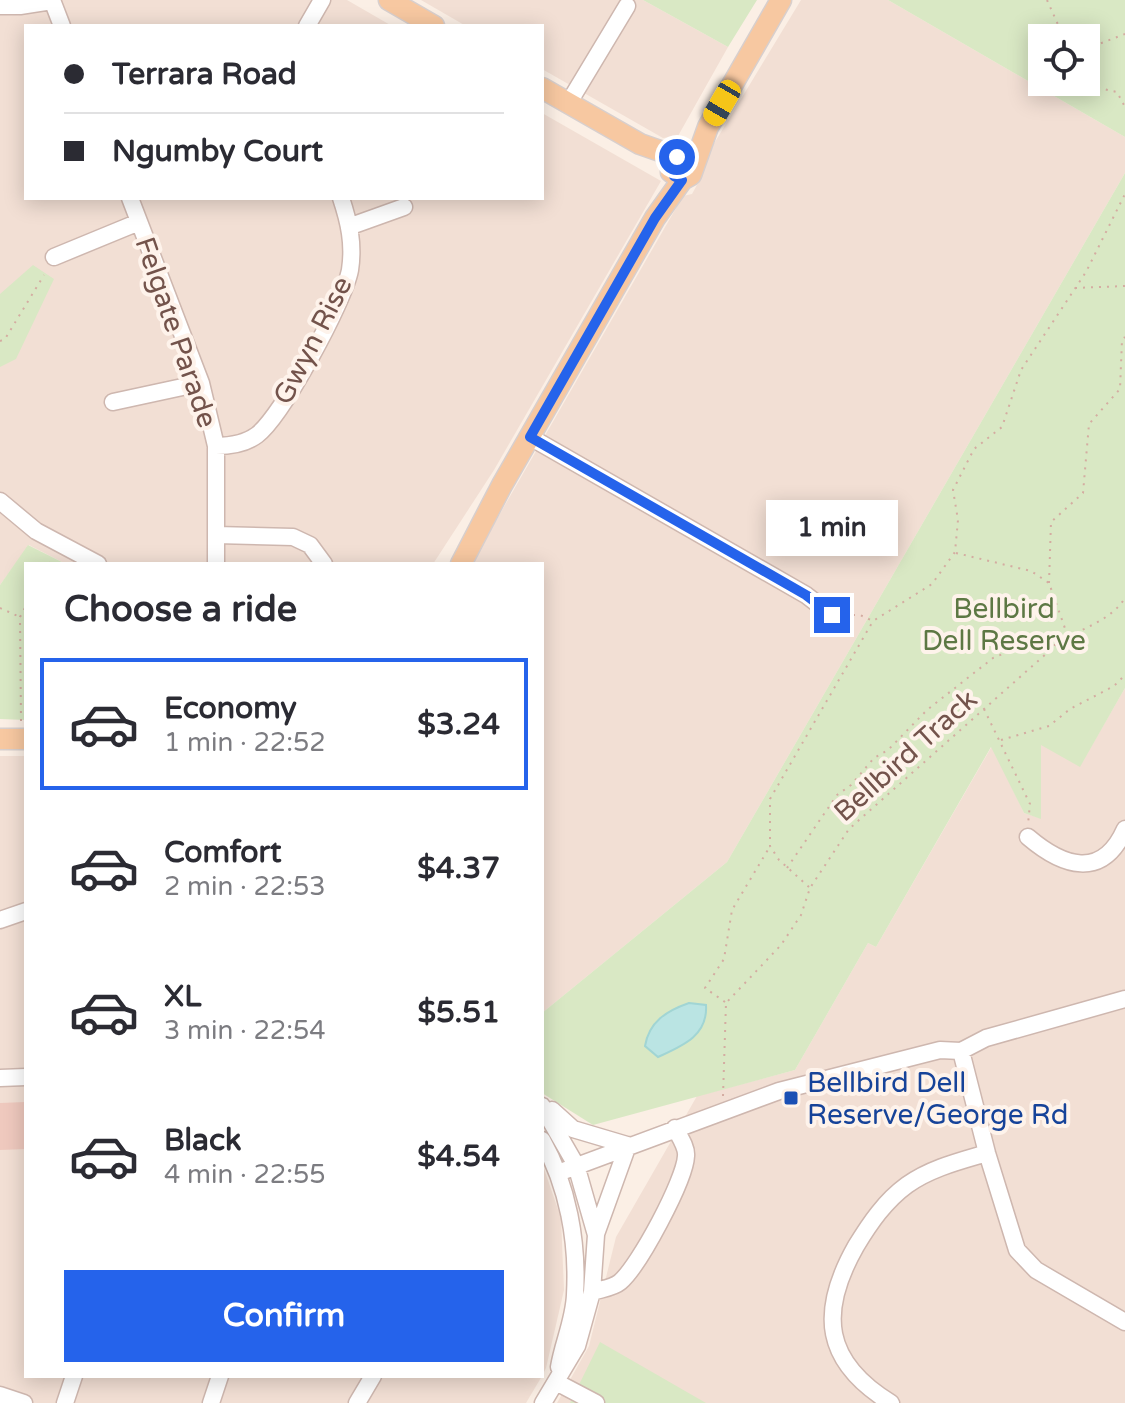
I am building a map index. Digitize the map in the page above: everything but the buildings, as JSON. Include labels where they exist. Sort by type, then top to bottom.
[{"type":"main road","points":[[389,0],[431,24]]},
{"type":"main road","points":[[462,562],[502,485],[655,218],[679,166],[708,127],[781,0]]},
{"type":"main road","points":[[544,89],[679,166]]},
{"type":"main road","points":[[448,562],[502,485]]},
{"type":"main road","points":[[0,739],[23,731]]},
{"type":"street","points":[[308,24],[322,0]]},
{"type":"street","points":[[0,6],[52,1],[61,24]]},
{"type":"street","points":[[568,104],[627,6]]},
{"type":"street","name":"Felgate Parade","points":[[131,200],[201,383],[216,446],[216,562]]},
{"type":"street","name":"Gwyn Rise","points":[[216,446],[247,441],[273,417],[344,290],[350,269],[351,226],[342,200]]},
{"type":"street","points":[[351,226],[404,207]]},
{"type":"street","points":[[54,257],[139,222]]},
{"type":"street","points":[[113,402],[201,383]]},
{"type":"street","points":[[530,437],[806,595],[832,615]]},
{"type":"street","points":[[0,501],[36,531],[94,562]]},
{"type":"street","points":[[216,535],[293,537],[310,545],[323,562]]},
{"type":"street","points":[[1028,837],[1044,851],[1068,863],[1088,864],[1105,857],[1125,829]]},
{"type":"street","points":[[0,920],[24,912]]},
{"type":"street","points":[[558,1173],[779,1091],[940,1050],[961,1051],[986,1038],[1125,999]]},
{"type":"street","points":[[961,1051],[987,1153],[1017,1250],[1036,1270],[1125,1322]]},
{"type":"street","points":[[0,1078],[24,1077]]},
{"type":"street","points":[[544,1105],[573,1129],[628,1145]]},
{"type":"street","points":[[544,1107],[576,1165],[596,1235]]},
{"type":"street","points":[[592,1292],[618,1284],[631,1270],[665,1211],[683,1173],[687,1153],[675,1128]]},
{"type":"street","points":[[544,1144],[558,1173],[569,1213],[575,1253],[575,1296],[557,1379]]},
{"type":"street","points":[[543,1403],[577,1346],[592,1292],[596,1235],[628,1145]]},
{"type":"street","points":[[891,1403],[852,1374],[835,1339],[833,1303],[844,1268],[870,1224],[901,1190],[935,1169],[987,1153]]},
{"type":"street","points":[[65,1403],[73,1378]]},
{"type":"street","points":[[211,1403],[219,1378]]},
{"type":"street","points":[[357,1403],[372,1378]]},
{"type":"street","points":[[557,1379],[596,1403]]},
{"type":"street","points":[[0,1395],[24,1403]]},
{"type":"path","points":[[1047,0],[1058,24]]},
{"type":"path","points":[[1100,44],[1125,34]]},
{"type":"path","points":[[1100,88],[1117,92],[1125,107]]},
{"type":"path","points":[[723,1111],[726,1003],[705,988],[724,959],[732,910],[770,846],[770,799],[873,621],[932,584],[955,552],[958,520],[953,490],[974,449],[1002,427],[1021,370],[1075,288],[1125,194]]},
{"type":"path","points":[[0,341],[5,339],[44,275]]},
{"type":"path","points":[[1075,288],[1125,286]]},
{"type":"path","points":[[1068,636],[1058,616],[1049,583],[1051,522],[1083,493],[1089,424],[1120,389],[1122,340],[1125,337]]},
{"type":"path","points":[[955,552],[1031,571],[1049,583]]},
{"type":"path","name":"Bellbird Track","points":[[726,1003],[781,945],[801,915],[810,888],[849,829],[1056,645],[1068,636],[1089,629],[1125,598]]},
{"type":"path","points":[[0,608],[20,617]]},
{"type":"path","points":[[23,731],[20,617],[24,610]]},
{"type":"path","points":[[832,615],[860,615],[873,621]]},
{"type":"path","points":[[787,868],[837,795],[927,710],[993,658],[1020,647],[1056,645]]},
{"type":"path","points":[[1001,740],[1049,726],[1070,709],[1114,686],[1125,675]]},
{"type":"path","points":[[984,709],[1030,804],[1028,837]]},
{"type":"path","points":[[770,846],[779,860],[810,888]]},
{"type":"shaded area","points":[[0,0],[347,0],[389,24],[24,24],[24,200],[544,200],[544,114],[661,181],[494,470],[434,562],[62,562],[29,545],[0,585]]},
{"type":"shaded area","points":[[421,0],[643,0],[728,47],[678,136],[663,138],[544,70],[544,24],[463,24]]},
{"type":"shaded area","points":[[801,0],[888,0],[1028,81],[1028,96],[1054,96],[1125,137],[1125,173],[727,862],[544,1011],[544,562],[472,562],[683,196],[692,194],[703,174],[704,160]]},
{"type":"shaded area","points":[[1125,688],[1125,1403],[557,1403],[589,1346],[616,1237],[697,1096],[795,1070],[868,943],[876,947],[992,746],[1024,813],[1040,818],[1041,744],[1080,766]]},
{"type":"shaded area","points":[[0,756],[24,756],[24,1378],[541,1378],[526,1403],[0,1403]]},
{"type":"shaded area","points":[[544,1169],[561,1218],[564,1290],[544,1372]]},
{"type":"green space","points":[[643,0],[757,0],[728,47]]},
{"type":"green space","points":[[888,0],[1125,0],[1125,137],[1054,96],[1100,96],[1100,24],[1028,24],[1028,81]]},
{"type":"green space","name":"Bellbird Dell Reserve","points":[[1125,173],[1125,688],[1080,767],[1041,745],[1041,819],[1024,813],[991,747],[876,947],[868,943],[795,1070],[593,1125],[544,1094],[544,1011],[727,862]]},
{"type":"green space","points":[[33,265],[54,279],[16,359],[0,367],[0,294]]},
{"type":"green space","points":[[28,545],[62,562],[24,562],[24,720],[0,719],[0,585]]},
{"type":"green space","points":[[600,1342],[706,1403],[570,1403]]},
{"type":"water","points":[[689,1003],[706,1005],[703,1025],[692,1038],[658,1057],[645,1046],[650,1030],[666,1014]]},
{"type":"place","name":"Bellbird Dell Reserve/George Rd","points":[[791,1098]]},
{"type":"route","points":[[677,157],[672,162],[671,170],[674,176],[682,180],[655,218],[530,437],[806,595],[832,615]]}]
